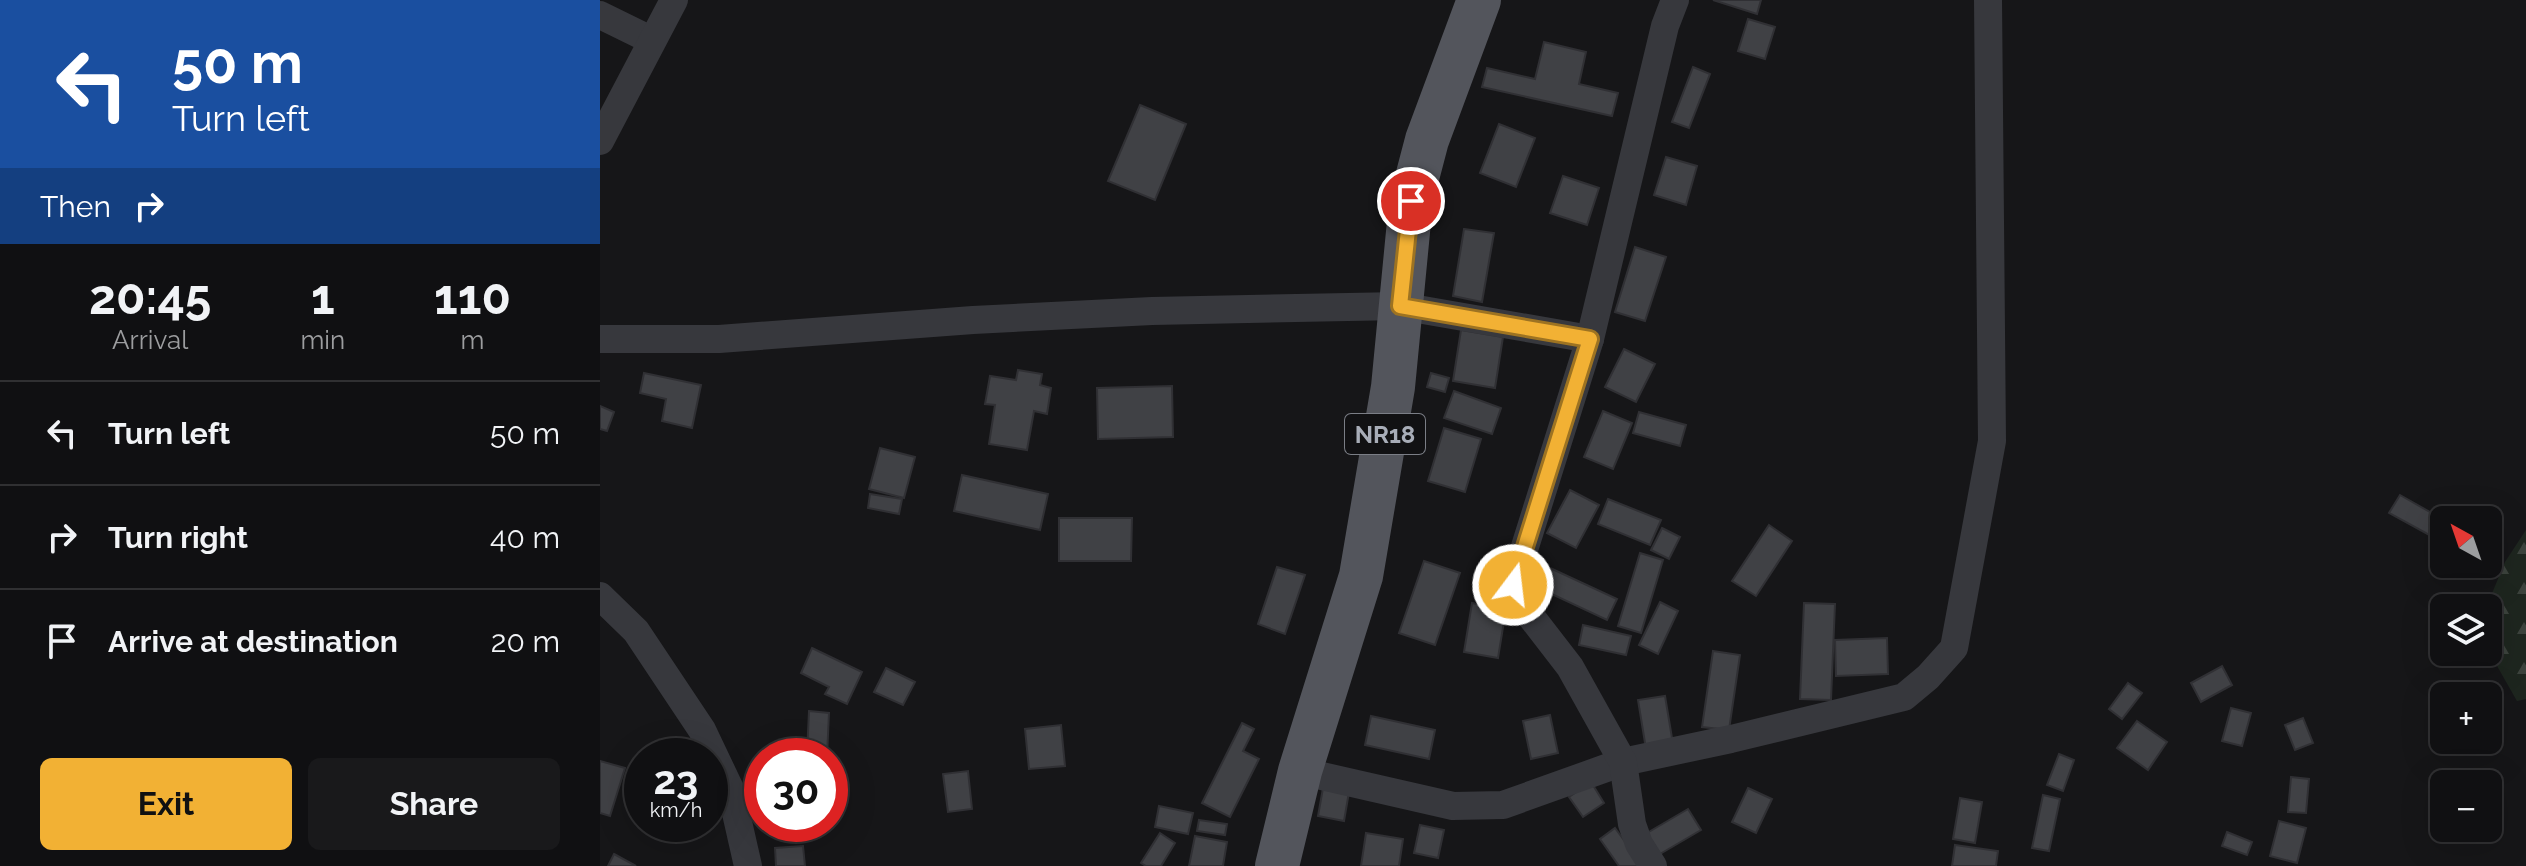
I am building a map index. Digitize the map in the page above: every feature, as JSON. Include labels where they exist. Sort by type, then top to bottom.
[{"type":"main road","name":"NR18","points":[[1277,866],[1300,771],[1361,576],[1393,387],[1411,201],[1427,140],[1479,0]]},
{"type":"street","points":[[600,141],[674,0]]},
{"type":"street","points":[[1653,866],[1639,844],[1632,824],[1623,762],[1570,667],[1519,601],[1513,585],[1590,339],[1665,26],[1675,0]]},
{"type":"street","points":[[1300,771],[1453,806],[1503,805],[1623,762],[1904,697],[1928,677],[1954,648],[1992,441],[1988,0]]},
{"type":"street","points":[[600,15],[651,40]]},
{"type":"street","points":[[600,339],[719,339],[973,320],[1152,311],[1400,306],[1590,339]]},
{"type":"street","points":[[600,596],[636,631],[702,730],[731,791],[748,866]]},
{"type":"green space","points":[[2526,530],[2526,699],[2517,701],[2497,666],[2502,666],[2502,594],[2492,594],[2498,578],[2502,578],[2505,562]]},
{"type":"building","points":[[1713,0],[1761,0],[1757,14]]},
{"type":"building","points":[[1748,19],[1775,27],[1765,59],[1738,51]]},
{"type":"building","points":[[1544,42],[1586,52],[1579,84],[1618,93],[1612,116],[1482,87],[1487,68],[1535,79]]},
{"type":"building","points":[[1693,67],[1710,74],[1689,128],[1672,122]]},
{"type":"building","points":[[1140,105],[1186,124],[1155,200],[1108,181]]},
{"type":"building","points":[[1499,124],[1535,138],[1516,187],[1480,173]]},
{"type":"building","points":[[1666,157],[1697,166],[1686,205],[1654,195]]},
{"type":"building","points":[[1563,176],[1599,188],[1587,225],[1550,213]]},
{"type":"building","points":[[1464,229],[1494,233],[1482,302],[1453,296]]},
{"type":"building","points":[[1635,247],[1666,257],[1645,321],[1615,312]]},
{"type":"building","points":[[1461,330],[1503,337],[1495,388],[1453,381]]},
{"type":"building","points":[[1624,349],[1655,364],[1636,402],[1605,387]]},
{"type":"building","points":[[1018,370],[1042,374],[1040,385],[1051,388],[1047,414],[1034,411],[1027,450],[989,444],[995,405],[985,404],[990,376],[1016,380]]},
{"type":"building","points":[[644,373],[701,385],[692,428],[662,421],[666,399],[640,393]]},
{"type":"building","points":[[1431,373],[1449,378],[1445,392],[1427,387]]},
{"type":"building","points":[[1172,386],[1173,437],[1098,439],[1097,388]]},
{"type":"building","points":[[1454,391],[1501,408],[1492,434],[1444,418]]},
{"type":"building","points":[[600,406],[614,412],[607,431],[600,429]]},
{"type":"building","points":[[1603,411],[1632,423],[1613,469],[1584,457]]},
{"type":"building","points":[[1639,412],[1686,425],[1680,446],[1633,433]]},
{"type":"building","points":[[1444,428],[1481,439],[1465,492],[1428,481]]},
{"type":"building","points":[[880,448],[915,457],[904,498],[869,489]]},
{"type":"building","points":[[962,475],[1048,494],[1040,530],[954,511]]},
{"type":"building","points":[[1570,490],[1599,505],[1576,548],[1547,533]]},
{"type":"building","points":[[870,494],[902,499],[899,514],[868,508]]},
{"type":"building","points":[[2400,495],[2430,512],[2430,535],[2389,513]]},
{"type":"building","points":[[1608,499],[1661,520],[1650,545],[1598,524]]},
{"type":"building","points":[[1059,518],[1132,518],[1131,561],[1059,561]]},
{"type":"building","points":[[1769,525],[1792,541],[1756,596],[1732,581]]},
{"type":"building","points":[[1662,528],[1680,537],[1669,559],[1651,550]]},
{"type":"building","points":[[1640,553],[1663,560],[1641,633],[1618,626]]},
{"type":"building","points":[[1424,561],[1460,573],[1435,645],[1399,633]]},
{"type":"building","points":[[1535,561],[1617,599],[1607,620],[1526,582]]},
{"type":"building","points":[[1277,567],[1305,575],[1285,634],[1258,624]]},
{"type":"building","points":[[1660,602],[1678,611],[1658,654],[1639,645]]},
{"type":"building","points":[[1472,603],[1506,609],[1498,658],[1464,652]]},
{"type":"building","points":[[1804,603],[1835,604],[1831,700],[1800,699]]},
{"type":"building","points":[[1583,625],[1631,636],[1626,655],[1579,645]]},
{"type":"building","points":[[1887,638],[1888,674],[1836,676],[1835,640]]},
{"type":"building","points":[[812,648],[862,672],[847,704],[825,694],[829,687],[801,673]]},
{"type":"building","points":[[1713,651],[1740,655],[1729,730],[1702,727]]},
{"type":"building","points":[[2222,666],[2232,685],[2201,702],[2191,683]]},
{"type":"building","points":[[886,668],[915,682],[903,705],[874,692]]},
{"type":"building","points":[[2128,683],[2142,693],[2122,719],[2109,709]]},
{"type":"building","points":[[1665,696],[1673,744],[1646,749],[1638,700]]},
{"type":"building","points":[[2231,708],[2251,713],[2242,746],[2222,741]]},
{"type":"building","points":[[809,711],[829,713],[828,738],[808,738]]},
{"type":"building","points":[[1550,715],[1558,753],[1531,759],[1523,721]]},
{"type":"building","points":[[1371,716],[1435,730],[1429,759],[1365,745]]},
{"type":"building","points":[[2303,718],[2313,743],[2295,750],[2285,725]]},
{"type":"building","points":[[2137,721],[2167,742],[2148,770],[2117,748]]},
{"type":"building","points":[[1242,723],[1254,729],[1243,751],[1259,759],[1230,817],[1202,803]]},
{"type":"building","points":[[1061,725],[1065,766],[1029,769],[1025,729]]},
{"type":"building","points":[[2059,754],[2074,760],[2063,791],[2047,785]]},
{"type":"building","points":[[600,761],[624,768],[624,771],[610,816],[600,813]]},
{"type":"building","points":[[968,771],[972,809],[948,812],[943,774]]},
{"type":"building","points":[[2291,777],[2309,779],[2306,813],[2288,812]]},
{"type":"building","points":[[1591,782],[1604,803],[1583,817],[1569,797]]},
{"type":"building","points":[[1323,788],[1349,792],[1344,821],[1318,816]]},
{"type":"building","points":[[1748,788],[1772,799],[1756,833],[1732,822]]},
{"type":"building","points":[[2043,795],[2060,799],[2049,851],[2032,848]]},
{"type":"building","points":[[1960,798],[1982,802],[1975,843],[1953,839]]},
{"type":"building","points":[[1159,806],[1193,813],[1188,834],[1155,827]]},
{"type":"building","points":[[1688,809],[1701,830],[1660,854],[1647,833]]},
{"type":"building","points":[[1199,820],[1227,824],[1225,835],[1197,831]]},
{"type":"building","points":[[2279,821],[2306,828],[2297,863],[2270,856]]},
{"type":"building","points":[[1420,825],[1444,830],[1438,858],[1414,853]]},
{"type":"building","points":[[1615,828],[1643,866],[1619,866],[1600,839]]},
{"type":"building","points":[[2227,832],[2252,842],[2247,855],[2222,846]]},
{"type":"building","points":[[1160,833],[1175,843],[1161,866],[1146,866],[1141,863]]},
{"type":"building","points":[[1366,833],[1403,839],[1399,866],[1361,866]]},
{"type":"building","points":[[1195,836],[1227,842],[1223,866],[1189,866]]},
{"type":"building","points":[[1955,845],[1998,851],[1996,866],[1952,866]]},
{"type":"building","points":[[803,846],[805,866],[776,866],[775,848]]},
{"type":"building","points":[[614,854],[636,866],[608,866]]},
{"type":"route","points":[[1411,201],[1400,306],[1590,339],[1513,585]]}]
